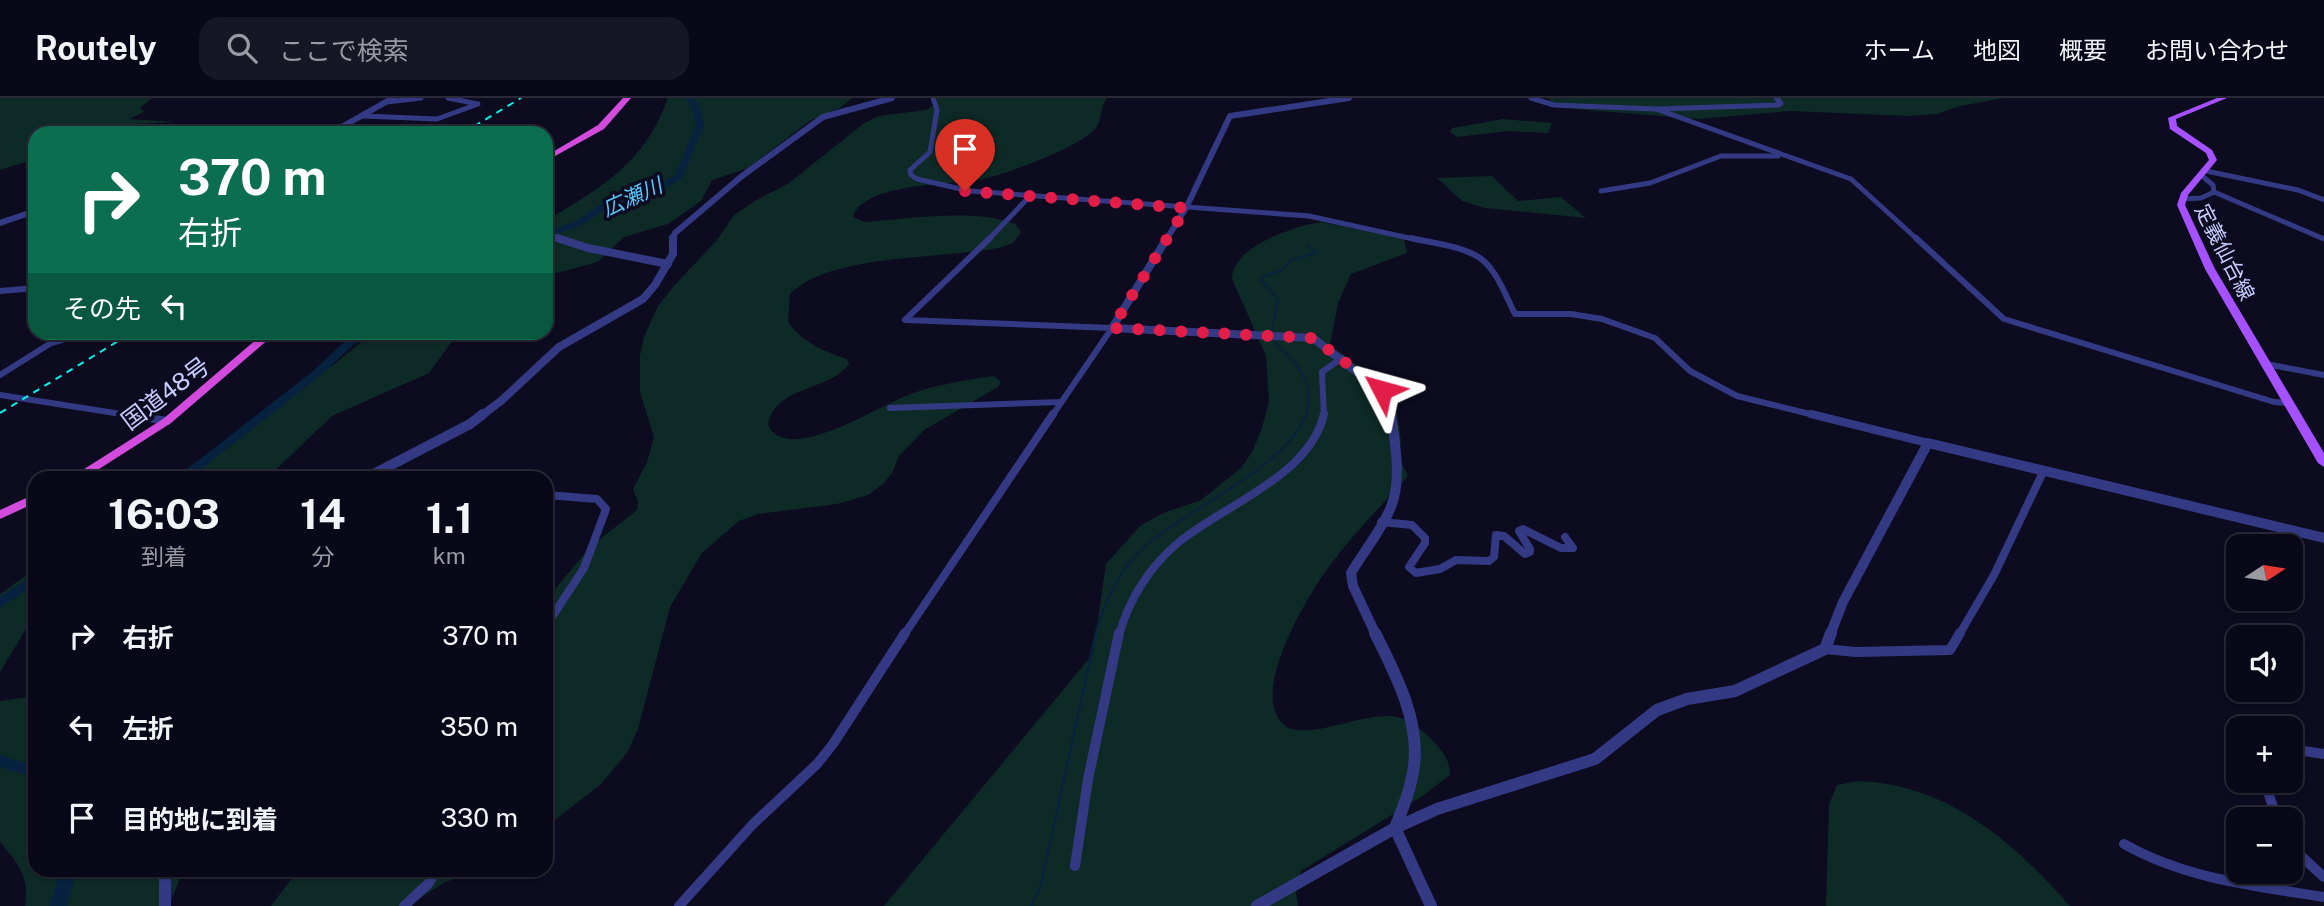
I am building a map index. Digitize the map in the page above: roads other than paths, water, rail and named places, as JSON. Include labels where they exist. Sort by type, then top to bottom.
[{"type":"highway","points":[[553,155],[601,127],[627,98]]},
{"type":"highway","name":"国道48号","points":[[87,471],[167,421],[263,340]]},
{"type":"highway","points":[[0,516],[28,502]]},
{"type":"main road","name":"定義仙台線","points":[[2223,98],[2172,118],[2173,127],[2211,153],[2213,160],[2182,200],[2185,217],[2210,269],[2324,463]]},
{"type":"street","points":[[344,126],[390,100],[421,98]]},
{"type":"street","points":[[363,116],[437,119],[478,104],[448,98]]},
{"type":"street","points":[[380,471],[459,430],[486,412],[559,347],[648,295],[673,254],[672,240],[676,233],[755,166],[831,113],[892,98]]},
{"type":"street","points":[[933,98],[937,110],[930,152],[912,167],[910,173],[913,177],[965,191],[1309,216],[1467,252],[1490,268],[1515,314],[1571,314],[1602,319],[1656,338],[1690,371],[1737,396],[2324,538]]},
{"type":"street","points":[[679,906],[753,824],[817,764],[833,744],[922,607],[1112,328],[1186,208],[1230,116],[1349,98]]},
{"type":"street","points":[[1531,98],[1554,105],[1656,109],[1779,105],[1781,103],[1776,98]]},
{"type":"street","points":[[1656,109],[1852,179],[2004,319],[2274,402],[2287,402]]},
{"type":"street","points":[[1601,191],[1650,183],[1721,156],[1788,156]]},
{"type":"street","points":[[2203,173],[2213,185],[2214,192]]},
{"type":"street","points":[[2203,173],[2298,190],[2324,200]]},
{"type":"street","points":[[2182,200],[2201,198],[2214,192],[2324,239]]},
{"type":"street","points":[[1030,196],[974,255],[905,320],[1307,337],[1318,340],[1342,358],[1382,390],[1390,403],[1394,499],[1351,573],[1353,586],[1386,657],[1414,730],[1415,755],[1411,785],[1395,828],[1431,906]]},
{"type":"street","points":[[0,223],[28,213]]},
{"type":"street","points":[[553,237],[585,247],[668,264]]},
{"type":"street","points":[[0,291],[28,289]]},
{"type":"street","points":[[0,375],[51,343],[62,340]]},
{"type":"street","points":[[1075,866],[1083,795],[1117,641],[1132,600],[1158,562],[1178,542],[1267,485],[1300,454],[1315,436],[1322,421],[1325,390],[1322,372],[1342,358]]},
{"type":"street","points":[[2266,364],[2324,375]]},
{"type":"street","points":[[0,395],[167,421]]},
{"type":"street","points":[[890,408],[1061,402]]},
{"type":"street","points":[[1825,649],[1843,602],[1928,443]]},
{"type":"street","points":[[1257,906],[1395,828],[1437,809],[1595,759],[1657,710],[1686,699],[1735,691],[1825,649],[1843,653],[1927,648],[1950,650],[1994,575],[2044,470]]},
{"type":"street","points":[[553,496],[597,499],[606,509],[584,568],[553,615]]},
{"type":"street","points":[[1381,522],[1412,525],[1425,538],[1409,567],[1416,573],[1440,569],[1457,560],[1489,561],[1494,557],[1496,535],[1504,537],[1525,554],[1530,552],[1530,549],[1520,533],[1523,529],[1561,548],[1573,548],[1564,537]]},
{"type":"street","points":[[2303,751],[2324,754]]},
{"type":"street","points":[[2124,844],[2148,860],[2173,870],[2324,897]]},
{"type":"street","points":[[2303,857],[2324,877]]},
{"type":"street","points":[[164,906],[165,877]]},
{"type":"street","points":[[404,906],[433,877]]},
{"type":"waterway","name":"広瀬川","points":[[553,232],[579,223],[606,205],[658,189],[679,176],[700,125],[694,104],[689,98]]},
{"type":"waterway","points":[[1271,334],[1278,300],[1260,278],[1282,270],[1291,260],[1316,253],[1306,244]]},
{"type":"waterway","points":[[1095,635],[1114,587],[1135,556],[1162,532],[1269,460],[1290,440],[1305,418],[1309,396],[1304,379],[1295,363],[1273,339]]},
{"type":"waterway","name":"広瀬川","points":[[191,471],[317,373],[353,340]]},
{"type":"waterway","name":"広瀬川","points":[[0,603],[28,584]]},
{"type":"waterway","points":[[1031,906],[1040,888],[1096,633]]},
{"type":"waterway","name":"広瀬川","points":[[0,761],[28,770]]},
{"type":"waterway","name":"広瀬川","points":[[58,906],[67,877]]},
{"type":"railway","points":[[475,126],[521,98]]},
{"type":"railway","points":[[0,413],[120,340]]}]
